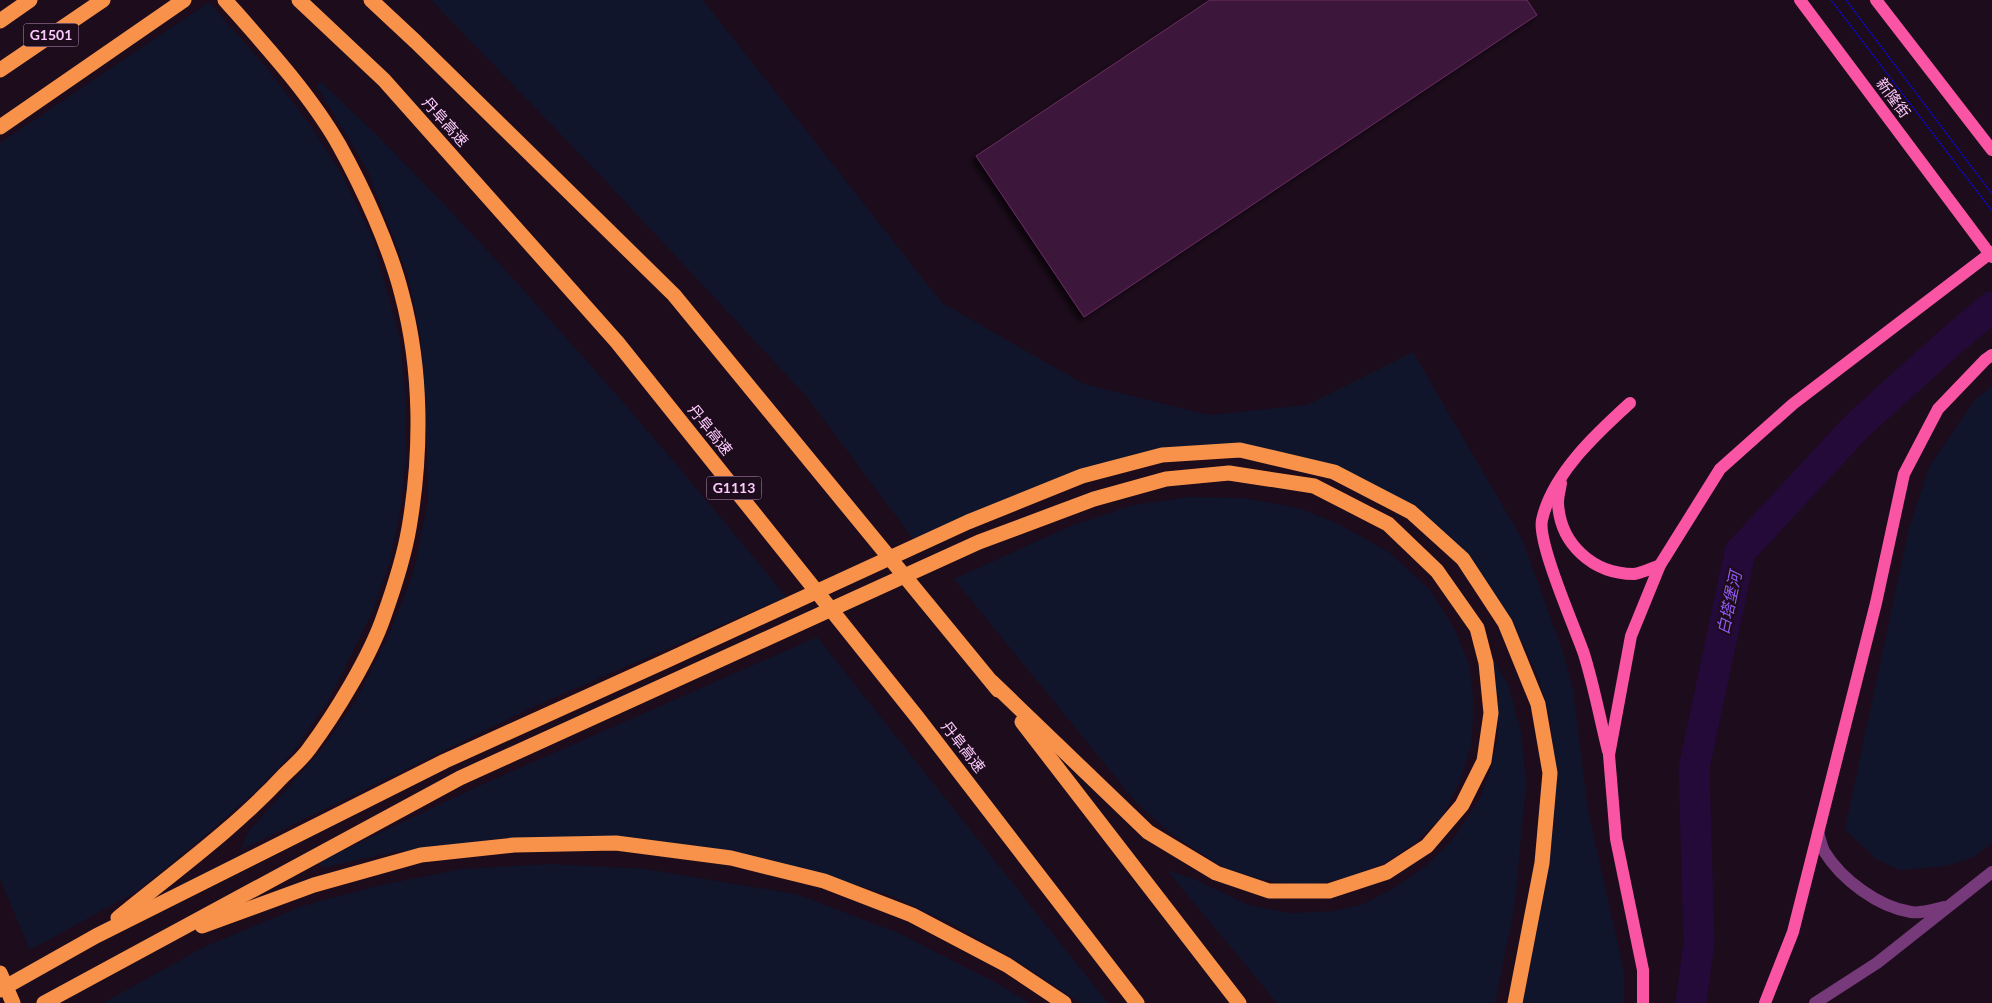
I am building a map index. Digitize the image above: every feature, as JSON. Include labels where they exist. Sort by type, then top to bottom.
[{"type":"highway","points":[[0,21],[30,0]]},
{"type":"highway","name":"G1501","points":[[0,70],[103,0]]},
{"type":"highway","points":[[0,127],[184,0]]},
{"type":"highway","points":[[96,936],[255,807],[308,750],[345,694],[383,619],[409,529],[416,465],[416,380],[411,339],[402,295],[390,259],[375,220],[338,144],[264,43],[225,0]]},
{"type":"highway","name":"丹阜高速","points":[[299,0],[384,80],[617,342],[917,717],[1137,1003]]},
{"type":"highway","points":[[371,0],[674,295],[992,682],[1239,1003]]},
{"type":"highway","points":[[0,990],[96,936],[445,760],[968,522],[1082,476],[1162,455],[1240,450],[1334,472],[1411,512],[1463,560],[1505,623],[1538,704],[1550,772],[1542,863],[1515,1003]]},
{"type":"highway","points":[[47,1001],[460,778],[979,542],[1094,499],[1166,479],[1228,473],[1314,486],[1388,524],[1438,571],[1477,628],[1486,662],[1491,713],[1484,761],[1462,805],[1427,846],[1387,872],[1329,891],[1269,891],[1216,873],[1148,832],[992,682]]},
{"type":"highway","points":[[103,970],[228,916],[314,885],[421,855],[514,845],[616,843],[731,858],[824,881],[912,914],[1006,964],[1064,1003]]},
{"type":"highway","points":[[0,973],[13,1003]]},
{"type":"main road","name":"新隆街","points":[[1800,0],[1992,257]]},
{"type":"main road","points":[[1876,0],[1992,150]]},
{"type":"main road","points":[[1610,756],[1632,636],[1660,565],[1720,469],[1793,404],[1992,252]]},
{"type":"main road","points":[[1765,1003],[1793,932],[1876,603],[1904,474],[1938,409],[1984,360],[1992,354]]},
{"type":"main road","points":[[1630,403],[1596,434],[1562,476],[1547,501],[1541,523],[1544,544],[1584,655],[1610,756],[1616,839],[1643,970],[1643,1003]]},
{"type":"main road","points":[[1562,476],[1558,502],[1563,528],[1575,550],[1602,568],[1635,574],[1660,565]]},
{"type":"street","points":[[1818,832],[1824,850],[1845,876],[1864,893],[1886,905],[1912,913],[1948,906]]},
{"type":"street","points":[[1815,1003],[1878,963],[1992,872]]},
{"type":"shaded area","points":[[431,0],[703,0],[942,303],[1084,384],[1209,415],[1307,405],[1413,352],[1522,539],[1562,649],[1573,690],[1588,810],[1624,973],[1624,1003],[1523,1003],[1547,879],[1553,826],[1555,767],[1550,718],[1539,679],[1517,631],[1489,585],[1455,545],[1304,460],[1166,448],[914,540],[807,397],[602,177]]},
{"type":"shaded area","points":[[209,2],[265,66],[311,126],[341,173],[372,237],[400,339],[406,402],[406,455],[401,506],[390,561],[373,611],[328,701],[292,753],[255,792],[136,892],[30,950],[0,879],[0,143]]},
{"type":"shaded area","points":[[321,82],[410,169],[523,290],[670,457],[786,597],[535,706],[241,850],[248,832],[319,753],[356,701],[389,635],[413,574],[428,502],[426,419],[421,340],[408,275],[367,169],[317,86]]},
{"type":"shaded area","points":[[1992,386],[1992,843],[1974,857],[1946,866],[1900,870],[1877,860],[1845,829],[1909,528],[1929,467],[1975,400]]},
{"type":"shaded area","points":[[1190,497],[1243,498],[1298,508],[1339,524],[1390,553],[1430,590],[1454,628],[1469,664],[1474,703],[1471,746],[1459,783],[1443,815],[1416,842],[1387,862],[1351,876],[1314,885],[1285,883],[1255,878],[1223,867],[1170,833],[1135,801],[954,579],[1073,525],[1134,505]]},
{"type":"shaded area","points":[[817,637],[1108,1003],[1080,1003],[1019,962],[952,924],[889,895],[801,868],[597,837],[505,838],[395,852],[322,868],[319,862],[470,790]]},
{"type":"shaded area","points":[[1494,660],[1508,684],[1521,732],[1526,783],[1515,903],[1495,1003],[1277,1003],[1167,870],[1196,880],[1249,905],[1290,913],[1334,911],[1364,904],[1399,885],[1428,864],[1456,835],[1479,800],[1491,770],[1498,736]]},
{"type":"shaded area","points":[[550,864],[646,869],[796,894],[896,932],[995,982],[1030,1003],[103,1003],[204,947],[302,906],[377,886],[461,869]]},
{"type":"building","points":[[1210,0],[1527,0],[1537,15],[1084,317],[976,156]]},
{"type":"waterway","name":"白塔堡河","points":[[1691,1003],[1699,942],[1694,768],[1740,552],[1858,425],[1992,307]]},
{"type":"tram line","points":[[1831,0],[1992,211]]},
{"type":"tram line","points":[[1846,0],[1992,194]]}]
